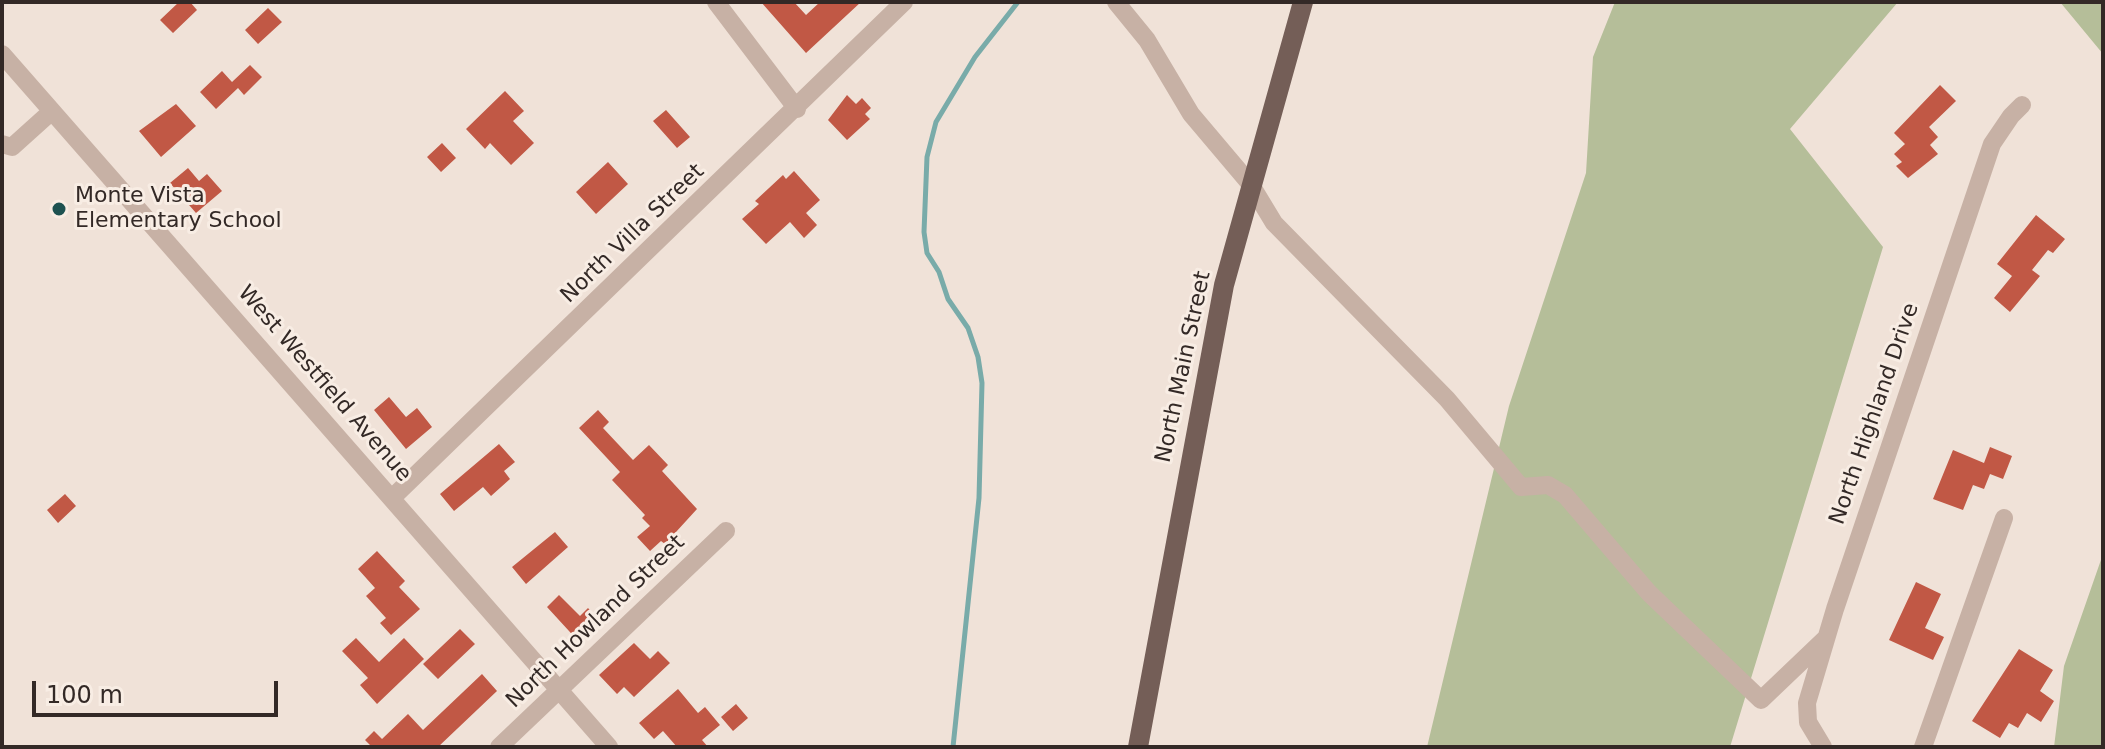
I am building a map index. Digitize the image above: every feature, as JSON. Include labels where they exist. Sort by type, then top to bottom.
[{"type":"main road","name":"North Main Street","points":[[1138,747],[1215,329],[1251,185],[1303,2]]},
{"type":"street","points":[[716,2],[797,109]]},
{"type":"street","name":"North Villa Street","points":[[392,498],[797,109],[904,2]]},
{"type":"street","points":[[1116,2],[1147,40],[1191,114],[1251,185],[1274,223],[1447,399],[1521,487],[1548,485],[1565,495],[1649,593],[1761,700],[1826,638]]},
{"type":"street","name":"West Westfield Avenue","points":[[2,54],[609,747]]},
{"type":"street","name":"North Highland Drive","points":[[1823,747],[1807,713],[1809,692],[1992,144],[2022,105]]},
{"type":"street","points":[[2,144],[12,147],[52,111]]},
{"type":"street","points":[[1923,747],[2004,518]]},
{"type":"street","name":"North Howland Street","points":[[499,747],[726,531]]},
{"type":"green space","points":[[1615,2],[1898,2],[1790,129],[1883,247],[1730,747],[1427,747],[1509,406],[1586,173],[1593,57]]},
{"type":"green space","points":[[2060,2],[2103,2],[2103,54]]},
{"type":"green space","points":[[2103,554],[2103,747],[2054,747],[2064,666]]},
{"type":"building","points":[[179,2],[190,2],[197,10],[173,33],[160,20]]},
{"type":"building","points":[[761,2],[794,2],[806,15],[820,2],[861,2],[806,53]]},
{"type":"building","points":[[268,8],[282,22],[258,44],[245,30]]},
{"type":"building","points":[[250,65],[262,77],[244,95],[238,88],[216,109],[200,92],[222,71],[232,82]]},
{"type":"building","points":[[1940,85],[1956,101],[1929,127],[1938,137],[1930,145],[1938,154],[1908,178],[1896,166],[1902,162],[1894,154],[1905,144],[1894,133]]},
{"type":"building","points":[[505,91],[524,111],[513,121],[534,143],[511,165],[490,143],[485,149],[466,129]]},
{"type":"building","points":[[847,95],[856,104],[862,98],[871,108],[865,114],[870,119],[847,140],[828,120]]},
{"type":"building","points":[[176,104],[196,126],[161,157],[139,131]]},
{"type":"building","points":[[666,110],[690,137],[677,148],[653,121]]},
{"type":"building","points":[[442,143],[456,158],[441,172],[427,157]]},
{"type":"building","points":[[608,162],[628,184],[596,214],[576,192]]},
{"type":"building","points":[[188,168],[199,181],[207,174],[222,191],[196,213],[170,183]]},
{"type":"building","points":[[794,171],[820,200],[806,213],[817,225],[804,238],[790,222],[766,244],[742,219],[759,204],[755,201],[783,175],[786,179]]},
{"type":"building","points":[[2036,215],[2065,239],[2053,253],[2048,250],[2032,270],[2040,276],[2010,312],[1994,298],[2012,276],[1997,264]]},
{"type":"building","points":[[389,397],[406,417],[417,408],[432,427],[406,449],[374,410]]},
{"type":"building","points":[[598,410],[609,422],[603,428],[633,460],[649,445],[668,465],[662,471],[697,509],[665,544],[661,541],[650,551],[637,537],[650,526],[642,518],[645,515],[612,480],[620,472],[579,428]]},
{"type":"building","points":[[499,444],[515,462],[504,471],[510,479],[491,496],[483,487],[454,511],[440,494]]},
{"type":"building","points":[[1990,447],[2012,456],[2003,479],[1990,474],[1984,489],[1973,485],[1963,510],[1933,499],[1953,450],[1984,463]]},
{"type":"building","points":[[65,494],[76,506],[58,523],[47,510]]},
{"type":"building","points":[[555,532],[568,547],[526,584],[512,567]]},
{"type":"building","points":[[377,551],[405,581],[399,587],[420,609],[391,635],[380,623],[386,618],[366,596],[375,588],[358,569]]},
{"type":"building","points":[[1916,582],[1941,594],[1925,628],[1944,637],[1933,660],[1889,640]]},
{"type":"building","points":[[559,595],[580,616],[588,608],[601,623],[580,643],[547,607]]},
{"type":"building","points":[[460,629],[475,644],[438,679],[423,664]]},
{"type":"building","points":[[356,638],[379,662],[404,638],[424,659],[377,704],[360,685],[368,678],[342,651]]},
{"type":"building","points":[[634,643],[650,659],[658,651],[670,663],[634,697],[624,687],[617,694],[599,675]]},
{"type":"building","points":[[2019,649],[2053,670],[2040,691],[2054,701],[2041,722],[2027,713],[2018,728],[2009,723],[2000,738],[1972,721]]},
{"type":"building","points":[[482,674],[497,691],[438,747],[372,747],[365,740],[374,731],[382,739],[408,714],[423,730]]},
{"type":"building","points":[[678,689],[698,713],[705,707],[720,725],[702,740],[708,747],[677,747],[663,731],[654,739],[639,723]]},
{"type":"building","points":[[736,704],[748,718],[733,731],[721,717]]},
{"type":"waterway","points":[[953,747],[979,498],[982,383],[978,357],[968,328],[948,299],[939,272],[927,253],[924,232],[927,157],[936,122],[975,57],[1018,2]]},
{"type":"place","name":"Monte Vista Elementary School","points":[[59,209]]}]
